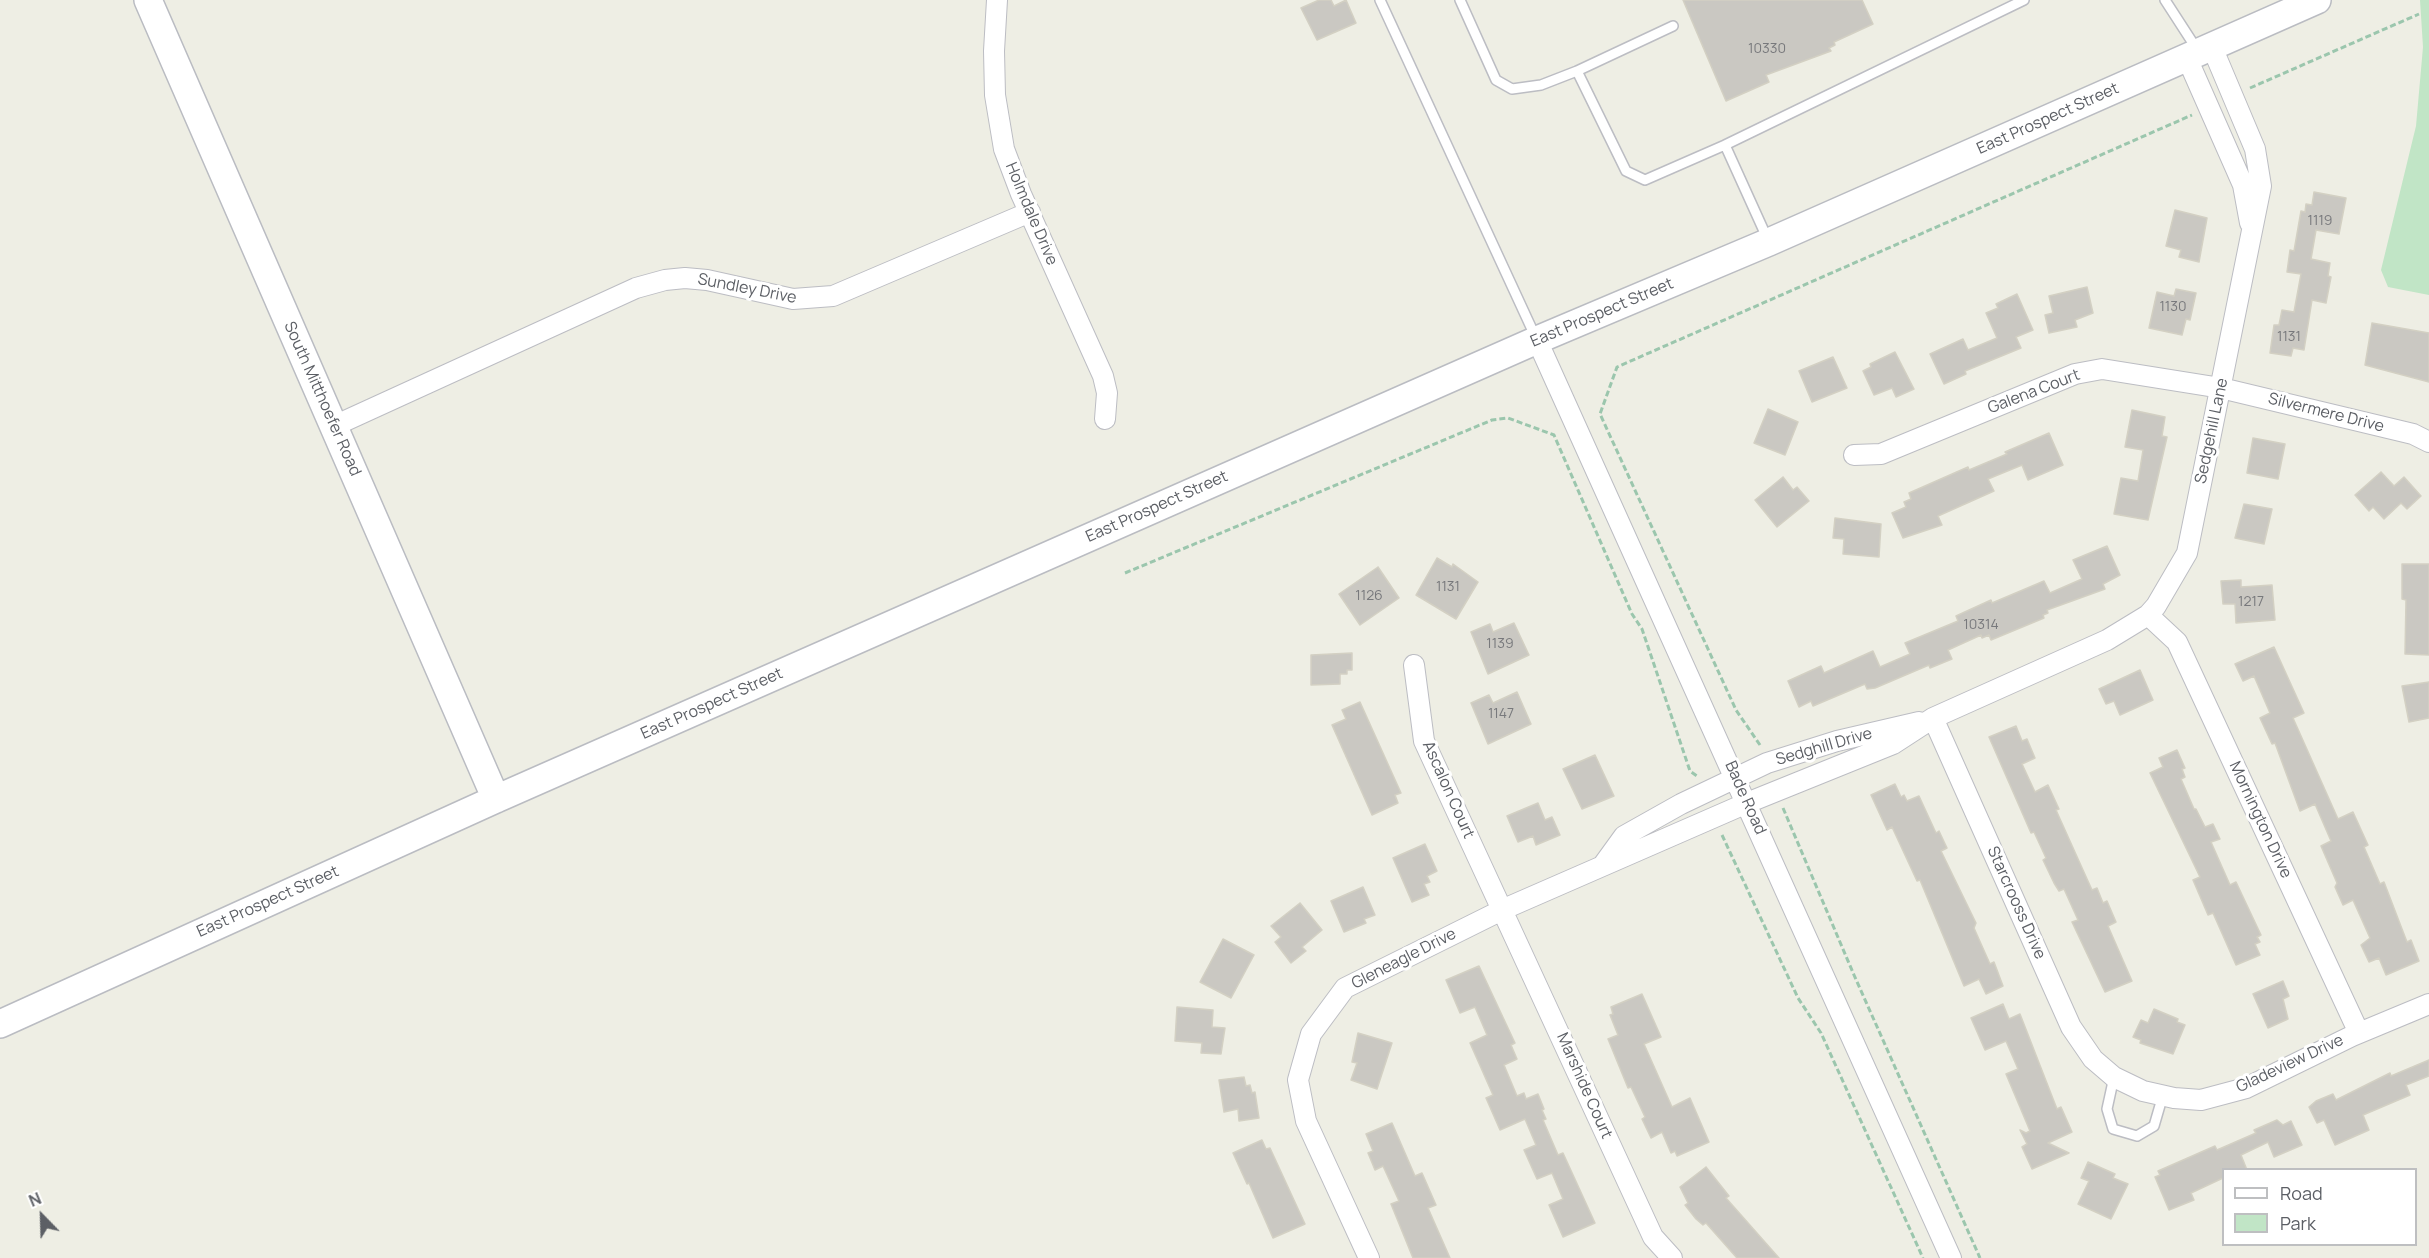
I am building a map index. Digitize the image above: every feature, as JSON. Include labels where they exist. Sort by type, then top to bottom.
[{"type":"street","name":"South Mitthoefer Road","points":[[148,0],[496,799]]},
{"type":"street","name":"Holmdale Drive","points":[[997,0],[994,51],[996,110],[1004,149],[1029,212],[1103,376],[1107,393],[1105,419]]},
{"type":"street","name":"East Prospect Street","points":[[0,1024],[496,799],[1537,340],[1769,242],[2317,0]]},
{"type":"street","name":"Sedgehill Lane","points":[[2200,52],[2243,185],[2249,214],[2250,238]]},
{"type":"street","name":"Sedgehill Lane","points":[[2148,615],[2187,553],[2261,186],[2255,149],[2200,52]]},
{"type":"street","name":"Sundley Drive","points":[[334,426],[636,288],[665,280],[685,278],[707,279],[793,299],[833,296],[1029,212]]},
{"type":"street","name":"Bade Road","points":[[1537,340],[1951,1258]]},
{"type":"street","name":"Galena Court","points":[[1854,455],[1881,454],[2075,374],[2102,369],[2221,388]]},
{"type":"street","name":"Silvermere Drive","points":[[2221,388],[2413,434],[2429,442]]},
{"type":"street","name":"Sedghill Drive","points":[[1504,909],[1747,803],[1893,744],[1933,718],[2107,640],[2148,615]]},
{"type":"street","name":"Mornington Drive","points":[[2148,615],[2177,642],[2359,1033]]},
{"type":"street","name":"Ascalon Court","points":[[1414,665],[1424,741],[1504,909]]},
{"type":"street","name":"Sedghill Drive","points":[[1602,866],[1624,836],[1736,777],[1781,757],[1933,718]]},
{"type":"street","name":"Starcrooss Drive","points":[[1933,718],[2071,1027],[2093,1059],[2114,1077]]},
{"type":"street","name":"Gleneagle Drive","points":[[1369,1258],[1306,1121],[1299,1080],[1311,1034],[1345,988],[1504,909]]},
{"type":"street","name":"Marshide Court","points":[[1504,909],[1653,1237],[1672,1258]]},
{"type":"street","name":"Gladeview Drive","points":[[2114,1077],[2144,1090],[2201,1100],[2246,1088],[2359,1033],[2429,1004]]},
{"type":"lane","points":[[1380,0],[1502,269],[1537,340]]},
{"type":"lane","points":[[1460,0],[1496,80],[1512,89],[1541,85],[1577,71],[1673,26]]},
{"type":"lane","points":[[1577,71],[1626,171],[1645,180],[1725,145],[2024,0]]},
{"type":"lane","points":[[2165,0],[2200,52]]},
{"type":"lane","points":[[1725,145],[1769,242]]},
{"type":"lane","points":[[2114,1077],[2107,1109],[2113,1129],[2138,1136],[2154,1126],[2163,1095]]},
{"type":"path","points":[[2246,90],[2419,14]]},
{"type":"path","points":[[1763,750],[1737,710],[1600,414],[1617,367],[2193,114]]},
{"type":"path","points":[[1125,573],[1492,420],[1508,418],[1554,435],[1632,614],[1642,629],[1690,771],[1696,775]]},
{"type":"path","points":[[1783,807],[1854,975],[1980,1258]]},
{"type":"path","points":[[1722,835],[1798,998],[1821,1033],[1923,1258]]},
{"type":"green space","points":[[2420,0],[2429,0],[2429,295],[2388,287],[2381,270],[2416,126],[2423,47]]},
{"type":"building","points":[[1319,0],[1331,0],[1334,6],[1346,0],[1356,23],[1317,40],[1301,8]]},
{"type":"building","points":[[1683,0],[1862,0],[1873,24],[1834,42],[1835,45],[1829,48],[1831,51],[1766,75],[1769,82],[1726,101]]},
{"type":"building","points":[[2314,192],[2346,198],[2339,234],[2316,230],[2311,259],[2330,263],[2328,276],[2331,277],[2326,303],[2312,300],[2304,350],[2293,348],[2291,356],[2270,353],[2274,325],[2279,325],[2282,310],[2294,312],[2301,274],[2287,272],[2290,250],[2294,251],[2301,211],[2305,212],[2306,204],[2312,205]]},
{"type":"building","points":[[2175,210],[2207,218],[2199,262],[2179,257],[2181,250],[2166,246]]},
{"type":"building","points":[[2087,287],[2093,313],[2075,320],[2077,327],[2049,333],[2045,315],[2053,313],[2049,296]]},
{"type":"building","points":[[2176,289],[2196,293],[2190,320],[2186,319],[2182,335],[2149,328],[2157,292],[2174,296]]},
{"type":"building","points":[[2017,294],[2033,330],[2016,337],[2021,348],[1965,371],[1966,374],[1944,384],[1930,354],[1963,339],[1968,350],[1997,338],[1986,313],[1998,308],[1996,304]]},
{"type":"building","points":[[2372,323],[2429,333],[2429,382],[2365,365]]},
{"type":"building","points":[[1895,352],[1914,389],[1896,397],[1892,388],[1874,395],[1863,371],[1871,367],[1870,364]]},
{"type":"building","points":[[1833,357],[1847,388],[1812,402],[1799,371]]},
{"type":"building","points":[[1768,409],[1798,422],[1785,455],[1754,443]]},
{"type":"building","points":[[2132,410],[2165,417],[2162,436],[2167,437],[2148,520],[2114,514],[2121,478],[2138,481],[2143,450],[2125,447]]},
{"type":"building","points":[[2049,433],[2063,465],[2028,480],[2022,465],[1988,479],[1994,491],[1938,516],[1942,525],[1903,538],[1892,513],[1906,507],[1904,502],[1911,499],[1909,493],[1968,467],[1969,470],[2007,454],[2005,452]]},
{"type":"building","points":[[2253,438],[2285,444],[2278,479],[2247,473]]},
{"type":"building","points":[[2381,472],[2394,486],[2404,477],[2421,496],[2407,509],[2401,503],[2384,519],[2373,507],[2369,511],[2355,495]]},
{"type":"building","points":[[1783,477],[1793,490],[1797,487],[1809,501],[1777,527],[1755,500]]},
{"type":"building","points":[[2244,504],[2272,509],[2264,544],[2235,538]]},
{"type":"building","points":[[1835,518],[1881,524],[1879,557],[1843,554],[1844,539],[1833,538]]},
{"type":"building","points":[[2107,546],[2120,575],[2103,584],[2105,589],[2047,610],[2048,613],[2043,615],[2044,618],[1991,640],[1989,635],[1982,638],[1981,635],[1948,650],[1952,659],[1930,668],[1929,665],[1875,688],[1867,689],[1865,684],[1813,706],[1811,701],[1799,707],[1788,681],[1821,666],[1824,673],[1873,651],[1880,667],[1910,654],[1905,643],[1958,621],[1956,616],[1991,600],[1992,603],[2044,581],[2050,593],[2082,579],[2073,560]]},
{"type":"building","points":[[1437,558],[1452,567],[1453,564],[1478,582],[1456,619],[1416,595]]},
{"type":"building","points":[[2402,564],[2429,564],[2429,655],[2405,654],[2406,600],[2402,599]]},
{"type":"building","points":[[1378,567],[1399,598],[1360,625],[1339,594]]},
{"type":"building","points":[[2241,580],[2241,587],[2272,585],[2275,620],[2236,623],[2235,604],[2223,604],[2221,581]]},
{"type":"building","points":[[1514,623],[1529,655],[1488,674],[1471,632],[1490,624],[1493,632]]},
{"type":"building","points":[[2274,647],[2304,713],[2293,718],[2338,819],[2353,812],[2368,845],[2364,847],[2380,884],[2384,882],[2407,942],[2411,940],[2419,961],[2386,975],[2379,958],[2369,962],[2361,945],[2370,938],[2353,900],[2343,905],[2335,887],[2337,883],[2321,846],[2331,841],[2315,804],[2300,811],[2275,743],[2272,744],[2260,718],[2270,713],[2254,676],[2243,681],[2235,664]]},
{"type":"building","points":[[1352,653],[1352,670],[1347,670],[1347,674],[1340,674],[1340,684],[1311,685],[1311,655]]},
{"type":"building","points":[[2140,670],[2153,700],[2120,715],[2114,701],[2106,704],[2099,689]]},
{"type":"building","points":[[2429,682],[2429,718],[2409,722],[2402,686]]},
{"type":"building","points":[[1517,692],[1531,724],[1488,744],[1471,703],[1489,695],[1493,703]]},
{"type":"building","points":[[1360,702],[1401,793],[1395,795],[1398,803],[1372,815],[1332,725],[1346,719],[1342,710]]},
{"type":"building","points":[[2016,726],[2022,741],[2027,739],[2035,758],[2022,764],[2035,792],[2048,785],[2059,809],[2056,810],[2092,890],[2097,888],[2103,903],[2107,901],[2116,922],[2108,926],[2132,981],[2105,992],[2072,922],[2078,920],[2064,889],[2059,891],[2054,883],[2043,860],[2046,858],[2034,832],[2031,833],[1989,737]]},
{"type":"building","points":[[2177,750],[2185,768],[2182,769],[2185,777],[2181,779],[2194,809],[2205,827],[2213,824],[2220,839],[2211,842],[2230,885],[2236,882],[2261,935],[2257,937],[2260,942],[2255,944],[2260,955],[2236,965],[2213,913],[2208,915],[2193,880],[2200,877],[2150,773],[2163,767],[2159,758]]},
{"type":"building","points":[[1595,755],[1614,796],[1582,809],[1563,769]]},
{"type":"building","points":[[1895,784],[1901,797],[1904,795],[1907,801],[1919,796],[1936,833],[1939,831],[1947,848],[1941,851],[1976,923],[1974,928],[1990,964],[1994,962],[2003,986],[1986,994],[1979,979],[1964,986],[1920,880],[1917,881],[1892,827],[1887,830],[1871,795]]},
{"type":"building","points":[[1538,803],[1545,820],[1552,817],[1560,835],[1536,845],[1533,836],[1518,842],[1507,816]]},
{"type":"building","points":[[1425,844],[1437,871],[1427,876],[1430,882],[1424,884],[1429,895],[1412,902],[1393,858]]},
{"type":"building","points":[[1363,887],[1375,915],[1364,919],[1366,923],[1344,932],[1331,901]]},
{"type":"building","points":[[1300,903],[1322,930],[1302,947],[1306,951],[1291,963],[1275,942],[1281,937],[1271,926]]},
{"type":"building","points":[[1223,939],[1254,955],[1231,998],[1200,982]]},
{"type":"building","points":[[1479,966],[1515,1043],[1511,1045],[1517,1059],[1504,1065],[1517,1096],[1524,1093],[1526,1099],[1538,1094],[1546,1119],[1543,1120],[1558,1155],[1563,1153],[1595,1223],[1563,1237],[1549,1205],[1563,1199],[1552,1173],[1537,1179],[1524,1150],[1536,1145],[1525,1119],[1500,1130],[1486,1098],[1493,1095],[1470,1043],[1487,1035],[1475,1007],[1460,1013],[1446,980]]},
{"type":"building","points":[[2283,981],[2289,996],[2283,999],[2288,1019],[2268,1028],[2253,994]]},
{"type":"building","points":[[1642,994],[1661,1037],[1644,1044],[1672,1107],[1690,1098],[1709,1142],[1677,1156],[1675,1151],[1671,1153],[1662,1132],[1651,1138],[1642,1119],[1645,1117],[1631,1087],[1628,1088],[1608,1039],[1618,1035],[1610,1015],[1613,1014],[1611,1007]]},
{"type":"building","points":[[2003,1004],[2009,1019],[2020,1014],[2057,1109],[2061,1107],[2072,1132],[2048,1143],[2069,1153],[2032,1169],[2022,1147],[2027,1144],[2020,1130],[2026,1133],[2030,1131],[2006,1074],[2018,1069],[2006,1041],[1985,1050],[1971,1018]]},
{"type":"building","points":[[1177,1007],[1213,1010],[1212,1027],[1225,1028],[1221,1054],[1201,1053],[1202,1043],[1175,1041]]},
{"type":"building","points":[[2154,1009],[2178,1019],[2177,1022],[2185,1025],[2173,1054],[2140,1043],[2141,1040],[2133,1037],[2141,1020],[2148,1023]]},
{"type":"building","points":[[1358,1033],[1392,1043],[1377,1089],[1351,1080],[1357,1063],[1352,1062]]},
{"type":"building","points":[[2429,1060],[2429,1076],[2406,1085],[2410,1095],[2363,1115],[2369,1130],[2335,1145],[2324,1120],[2317,1123],[2309,1107],[2316,1101],[2333,1094],[2336,1100],[2390,1073],[2391,1076]]},
{"type":"building","points":[[1244,1077],[1246,1086],[1250,1085],[1252,1093],[1255,1092],[1259,1118],[1239,1121],[1238,1109],[1224,1112],[1219,1080]]},
{"type":"building","points":[[2277,1120],[2283,1125],[2291,1121],[2302,1145],[2274,1157],[2268,1142],[2241,1155],[2246,1168],[2222,1168],[2222,1178],[2191,1193],[2194,1200],[2169,1210],[2155,1177],[2160,1175],[2158,1171],[2215,1146],[2217,1150],[2256,1133],[2254,1130]]},
{"type":"building","points":[[1392,1123],[1415,1176],[1422,1173],[1436,1205],[1428,1208],[1450,1258],[1413,1258],[1391,1204],[1399,1201],[1383,1166],[1375,1170],[1368,1153],[1373,1151],[1366,1134]]},
{"type":"building","points":[[1262,1140],[1266,1149],[1270,1148],[1305,1224],[1273,1238],[1233,1153]]},
{"type":"building","points":[[2088,1162],[2115,1174],[2113,1178],[2128,1184],[2111,1219],[2078,1204],[2089,1181],[2081,1178]]},
{"type":"building","points":[[1706,1167],[1729,1196],[1726,1198],[1779,1258],[1737,1258],[1706,1223],[1703,1225],[1696,1219],[1685,1205],[1688,1203],[1680,1187]]}]
